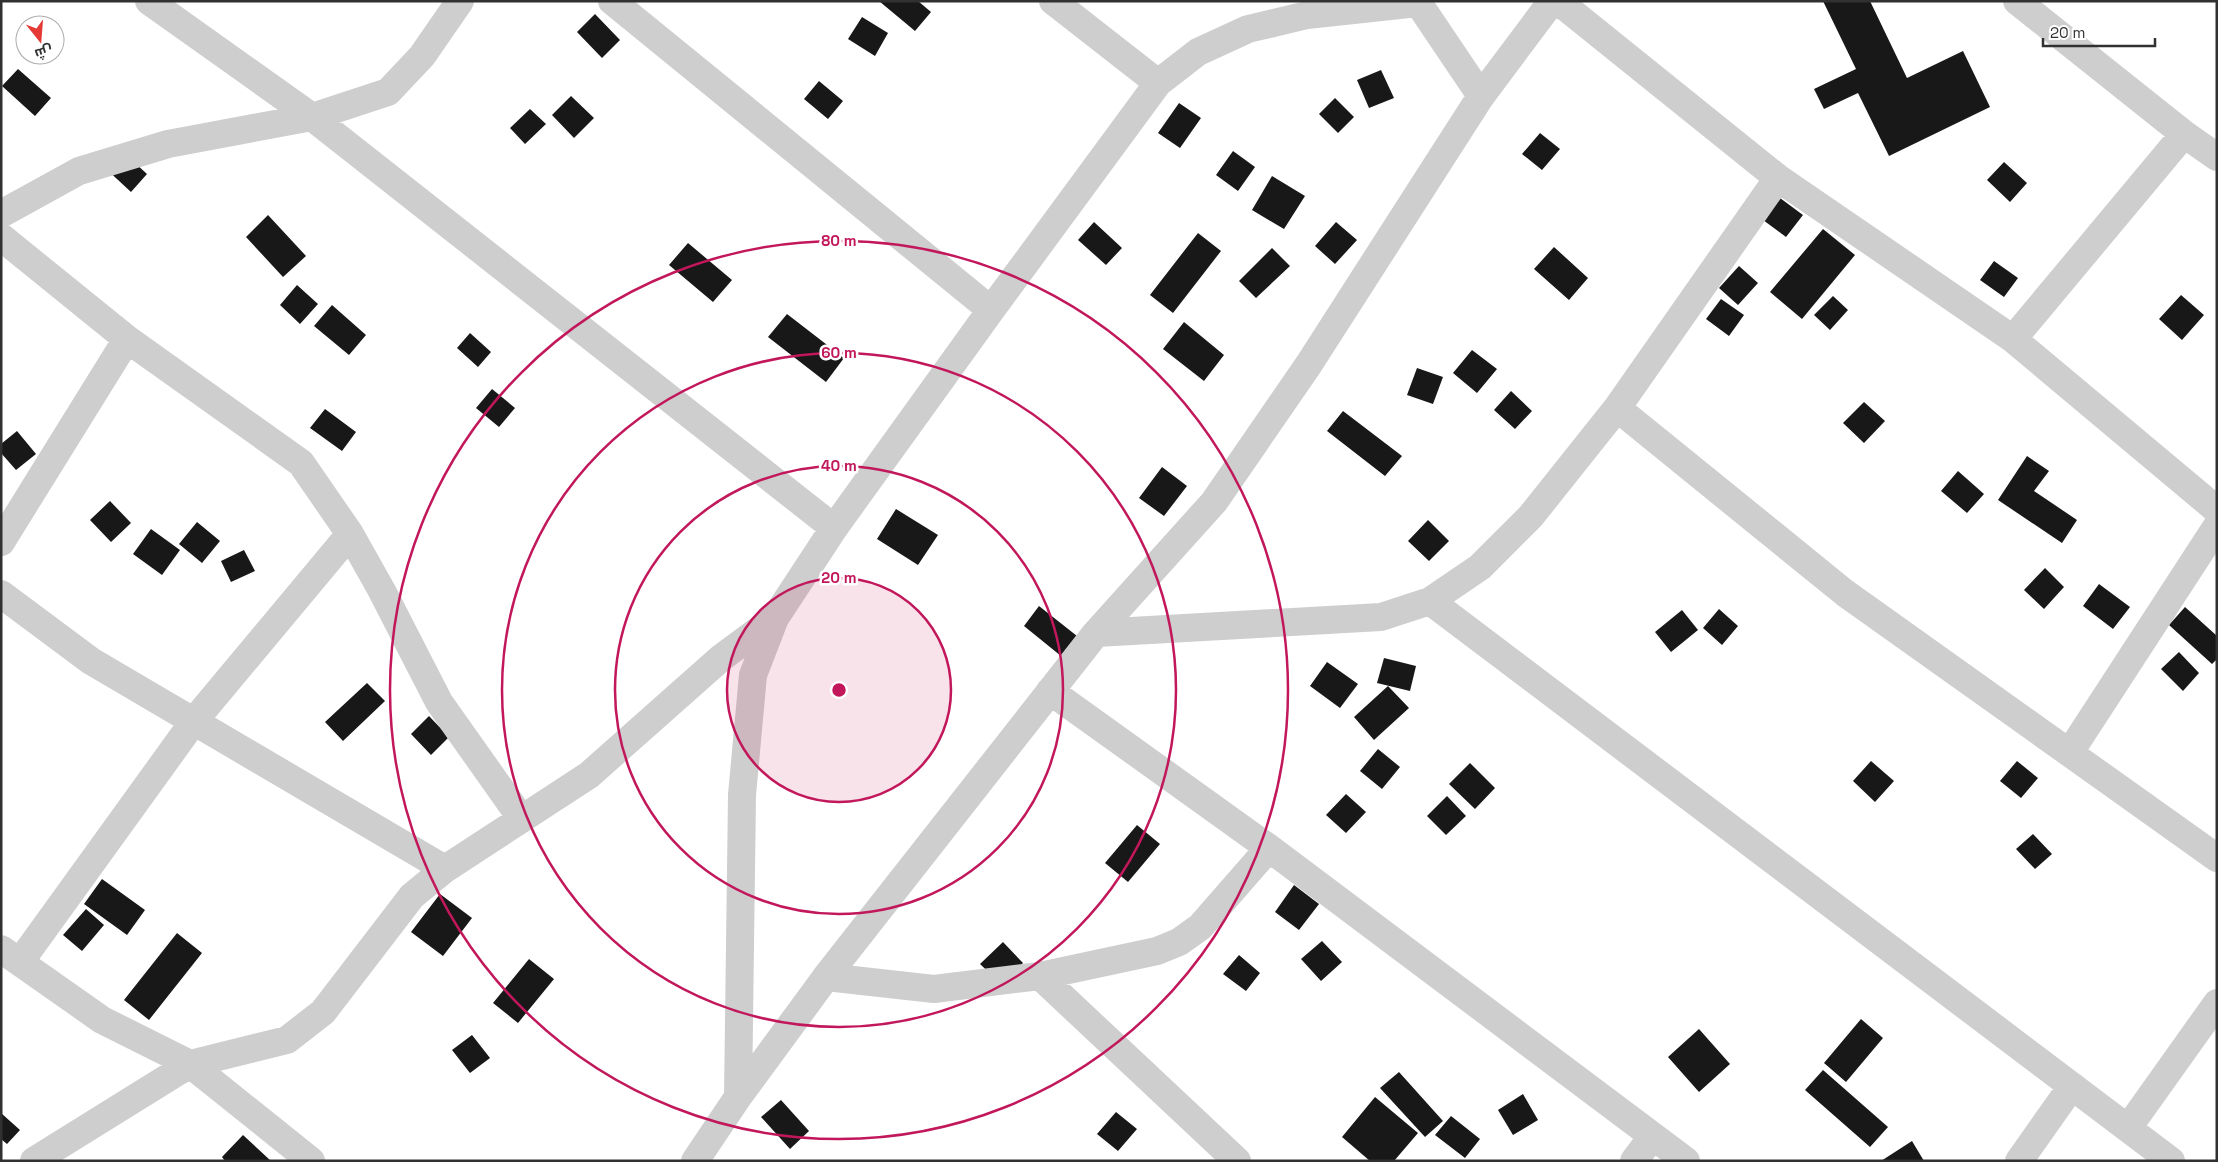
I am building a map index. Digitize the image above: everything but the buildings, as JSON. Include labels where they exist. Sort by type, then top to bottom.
[{"type":"street","points":[[149,1],[312,117],[834,528]]},
{"type":"street","points":[[1,214],[79,171],[168,144],[312,117],[388,92],[422,56],[460,1]]},
{"type":"street","points":[[612,1],[991,310]]},
{"type":"street","points":[[1053,1],[1158,83]]},
{"type":"street","points":[[695,1161],[738,1096],[826,977],[1050,691],[1096,633],[1214,502],[1309,364],[1481,96],[1552,1]]},
{"type":"street","points":[[1558,1],[1778,178],[2012,340],[2217,510]]},
{"type":"street","points":[[2017,1],[2184,134],[2217,157]]},
{"type":"street","points":[[738,1096],[742,795],[753,675],[775,618],[834,528],[1158,83],[1198,52],[1248,29],[1307,15],[1417,2],[1481,96]]},
{"type":"street","points":[[2012,340],[2184,134]]},
{"type":"street","points":[[1096,633],[1381,618],[1430,601],[1480,567],[1532,516],[1617,408],[1778,178]]},
{"type":"street","points":[[1,237],[127,339],[301,463],[350,534],[382,591],[439,702],[521,818]]},
{"type":"street","points":[[1,542],[127,339]]},
{"type":"street","points":[[1617,408],[1845,593],[2217,858]]},
{"type":"street","points":[[2070,752],[2217,526]]},
{"type":"street","points":[[311,1161],[190,1064],[102,1020],[11,956],[194,721],[350,534]]},
{"type":"street","points":[[1,594],[91,661],[445,869]]},
{"type":"street","points":[[1430,601],[2171,1161]]},
{"type":"street","points":[[34,1161],[190,1064],[287,1040],[294,1035],[323,1012],[412,896],[445,869],[589,775],[721,658],[775,618]]},
{"type":"street","points":[[1050,691],[1269,848],[1686,1161]]},
{"type":"street","points":[[826,977],[934,989],[1040,976],[1157,951],[1179,942],[1200,928],[1269,848]]},
{"type":"street","points":[[1040,976],[1237,1161]]},
{"type":"street","points":[[2128,1128],[2217,1003]]},
{"type":"street","points":[[2019,1161],[2072,1086]]},
{"type":"street","points":[[1634,1161],[1652,1137]]}]
